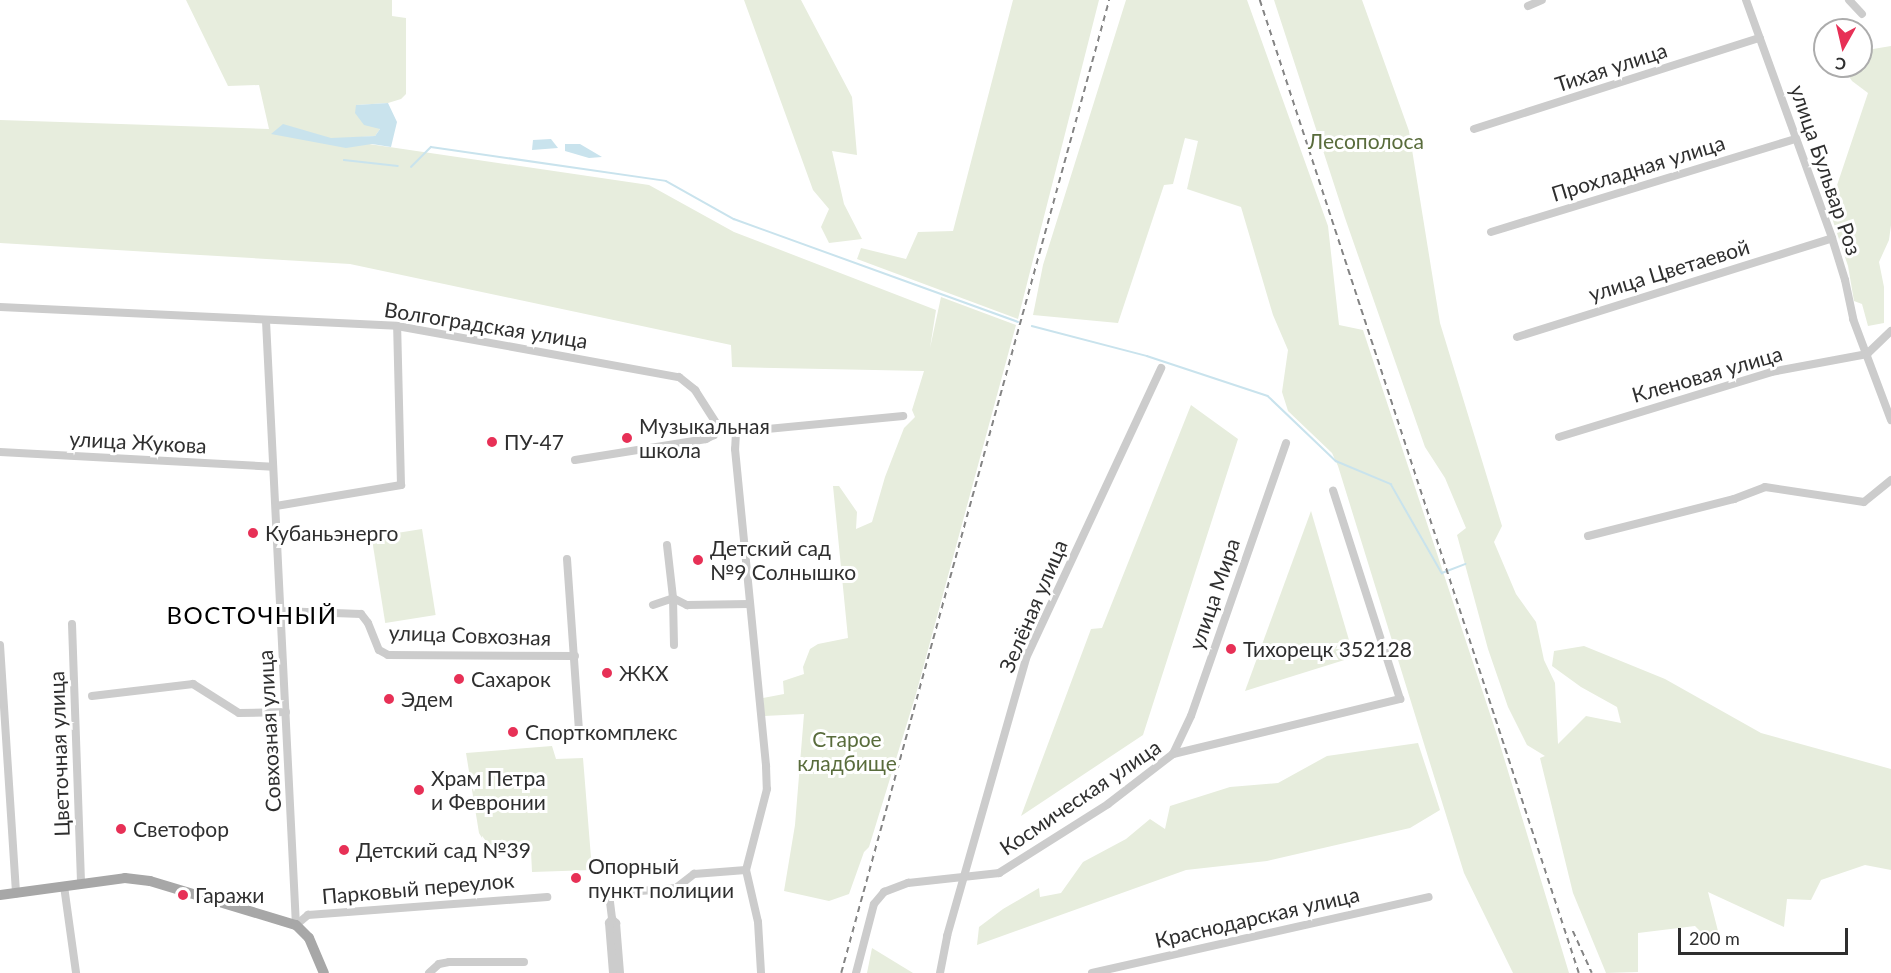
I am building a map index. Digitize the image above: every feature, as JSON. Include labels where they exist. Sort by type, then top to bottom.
[{"type":"main road","points":[[0,895],[125,878],[150,881],[296,925],[309,938],[324,973]]},
{"type":"street","points":[[1528,6],[1542,0]]},
{"type":"street","name":"улица Бульвар Роз","points":[[1746,0],[1832,238],[1845,280],[1853,319],[1891,420]]},
{"type":"street","points":[[1849,0],[1862,14]]},
{"type":"street","name":"Тихая улица","points":[[1474,129],[1760,38]]},
{"type":"street","name":"Прохладная улица","points":[[1491,232],[1796,139]]},
{"type":"street","name":"улица Цветаевой","points":[[1517,337],[1832,238]]},
{"type":"street","name":"Волгоградская улица","points":[[0,307],[397,326],[680,377],[696,390],[718,426]]},
{"type":"street","name":"Совхозная улица","points":[[266,321],[296,925]]},
{"type":"street","points":[[276,506],[401,485],[397,326]]},
{"type":"street","points":[[1867,354],[1891,331]]},
{"type":"street","name":"Кленовая улица","points":[[1559,437],[1771,372],[1867,354]]},
{"type":"street","name":"Зелёная улица","points":[[940,973],[947,936],[966,877],[1026,658],[1161,368]]},
{"type":"street","points":[[575,459],[706,439],[714,435],[718,426],[736,432],[903,416]]},
{"type":"street","points":[[736,432],[735,449],[767,789],[746,870],[759,931],[761,973]]},
{"type":"street","name":"улица Мира","points":[[1173,754],[1191,716],[1286,443]]},
{"type":"street","name":"улица Жукова","points":[[0,452],[273,467]]},
{"type":"street","points":[[1587,536],[1734,499],[1765,487],[1864,502],[1891,480]]},
{"type":"street","name":"Космическая улица","points":[[856,973],[874,904],[884,892],[908,883],[999,873],[1108,804],[1173,754],[1400,699],[1333,490]]},
{"type":"street","points":[[667,545],[674,598],[674,645]]},
{"type":"street","points":[[567,559],[579,732]]},
{"type":"street","points":[[653,605],[674,598],[687,605],[749,604]]},
{"type":"street","name":"улица Совхозная","points":[[280,611],[362,615],[379,650],[388,655],[575,656]]},
{"type":"street","name":"Цветочная улица","points":[[72,624],[81,884]]},
{"type":"street","points":[[0,645],[16,893]]},
{"type":"street","points":[[92,696],[193,684],[239,713],[286,712]]},
{"type":"street","points":[[594,895],[676,888],[694,873],[746,870]]},
{"type":"street","points":[[64,886],[76,973]]},
{"type":"street","points":[[609,894],[612,919],[616,923],[620,973]]},
{"type":"street","name":"Парковый переулок","points":[[296,925],[308,915],[547,897]]},
{"type":"street","name":"Краснодарская улица","points":[[1092,973],[1430,897]]},
{"type":"street","points":[[612,919],[609,923],[613,973]]},
{"type":"street","points":[[429,973],[439,964],[448,962],[525,962]]},
{"type":"green space","name":"Старое кладбище","points":[[186,0],[392,0],[392,16],[406,18],[406,94],[401,99],[388,103],[356,105],[380,129],[375,136],[335,139],[649,185],[734,232],[936,310],[930,348],[941,297],[1016,325],[916,694],[869,847],[864,852],[849,894],[829,901],[784,891],[795,825],[804,714],[764,716],[763,698],[784,694],[783,681],[804,674],[803,667],[810,649],[818,644],[848,638],[833,486],[839,486],[857,512],[856,529],[872,522],[885,477],[904,428],[915,417],[912,410],[924,371],[732,367],[731,345],[350,264],[0,243],[0,120],[269,129],[259,85],[228,86]]},
{"type":"green space","points":[[744,0],[801,0],[852,97],[857,155],[832,151],[844,204],[862,239],[829,243],[821,227],[829,209],[813,190]]},
{"type":"green space","points":[[1013,0],[1099,0],[1018,319],[857,259],[861,248],[906,259],[918,232],[953,231]]},
{"type":"green space","points":[[1126,0],[1247,0],[1328,226],[1339,325],[1363,330],[1498,738],[1569,973],[1513,973],[1464,873],[1338,466],[1332,453],[1288,411],[1282,392],[1288,350],[1273,315],[1241,207],[1187,189],[1198,141],[1185,138],[1173,184],[1164,185],[1118,323],[1033,315],[1043,265]]},
{"type":"green space","name":"Лесополоса","points":[[1274,0],[1362,0],[1409,131],[1440,323],[1502,526],[1494,542],[1516,594],[1536,622],[1544,660],[1555,683],[1558,744],[1586,716],[1621,723],[1617,707],[1581,687],[1552,666],[1554,651],[1584,646],[1665,679],[1761,733],[1891,769],[1891,870],[1865,865],[1821,880],[1811,900],[1787,899],[1784,927],[1708,892],[1718,931],[1707,938],[1695,926],[1638,933],[1638,972],[1606,973],[1573,893],[1540,758],[1545,756],[1527,745],[1508,707],[1488,649],[1457,535],[1466,528],[1445,478],[1425,447],[1345,218]]},
{"type":"green space","points":[[1891,46],[1891,225],[1889,240],[1879,262],[1884,287],[1884,323],[1868,326],[1862,304],[1854,301],[1848,266],[1829,209],[1868,93],[1850,78],[1873,78],[1873,49]]},
{"type":"green space","points":[[1191,405],[1238,439],[1143,735],[1021,816],[1091,629],[1102,628]]},
{"type":"green space","points":[[1311,511],[1354,657],[1245,691]]},
{"type":"green space","points":[[422,529],[436,615],[385,623],[372,537]]},
{"type":"green space","points":[[1418,743],[1440,810],[1410,828],[1267,861],[1186,870],[977,945],[979,927],[1003,909],[1039,888],[1040,897],[1061,893],[1083,862],[1126,839],[1150,819],[1165,829],[1170,806],[1230,787],[1278,783],[1327,756]]},
{"type":"green space","points":[[552,746],[556,759],[583,758],[592,870],[532,872],[531,851],[490,851],[479,833],[466,753]]},
{"type":"green space","points":[[872,948],[913,973],[867,973]]},
{"type":"water","points":[[388,103],[397,122],[391,147],[372,144],[346,148],[271,134],[283,124],[331,138],[375,136],[380,129],[364,125],[355,113],[356,105]]},
{"type":"water","points":[[551,139],[558,148],[532,150],[533,140]]},
{"type":"water","points":[[565,144],[580,144],[602,157],[589,158],[565,151]]},
{"type":"waterway","points":[[411,167],[431,147],[666,181],[734,219],[1018,322]]},
{"type":"waterway","points":[[344,160],[398,166]]},
{"type":"waterway","points":[[1032,326],[1147,356],[1268,396],[1336,461],[1391,484],[1442,573],[1465,564]]},
{"type":"railway","points":[[841,973],[1109,0]]},
{"type":"railway","points":[[1260,0],[1579,973]]},
{"type":"railway","points":[[1573,931],[1592,973]]},
{"type":"place","name":"Музыкальная школа","points":[[627,438]]},
{"type":"place","name":"ПУ-47","points":[[492,442]]},
{"type":"place","name":"Кубаньэнерго","points":[[253,533]]},
{"type":"place","name":"Детский сад №9 Солнышко","points":[[698,560]]},
{"type":"place","name":"Тихорецк 352128","points":[[1231,649]]},
{"type":"place","name":"ЖКХ","points":[[607,673]]},
{"type":"place","name":"Сахарок","points":[[459,679]]},
{"type":"place","name":"Эдем","points":[[389,699]]},
{"type":"place","name":"Спорткомплекс","points":[[513,732]]},
{"type":"place","name":"Храм Петра и Февронии","points":[[419,790]]},
{"type":"place","name":"Светофор","points":[[121,829]]},
{"type":"place","name":"Детский сад №39","points":[[344,850]]},
{"type":"place","name":"Опорный пункт полиции","points":[[576,878]]},
{"type":"place","name":"Гаражи","points":[[183,895]]},
{"type":"district","name":"ВОСТОЧНЫЙ","points":[[252,615]]}]
